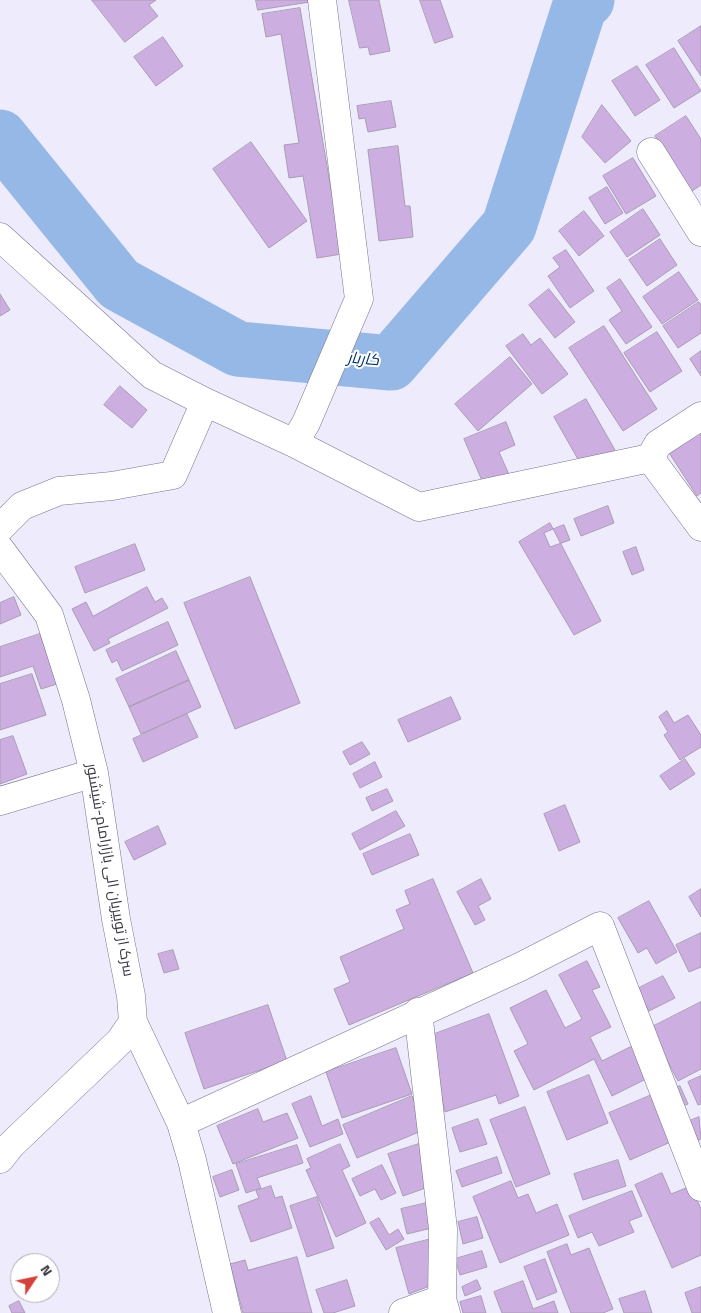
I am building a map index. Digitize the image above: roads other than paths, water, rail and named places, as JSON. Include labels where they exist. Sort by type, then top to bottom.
[{"type":"street","points":[[300,433],[359,299],[322,0]]},
{"type":"street","points":[[651,152],[701,232]]},
{"type":"street","points":[[0,237],[152,374],[205,402],[300,433],[420,507],[650,458],[658,444],[701,416]]},
{"type":"street","points":[[0,528],[22,506],[59,492],[112,486],[173,475],[205,402]]},
{"type":"street","points":[[650,458],[701,528]]},
{"type":"street","name":"سرک از توبیریان الی بازارامام-شیشنور","points":[[0,549],[49,615],[76,700],[94,773],[116,919],[131,996],[133,1022]]},
{"type":"street","points":[[0,801],[94,773]]},
{"type":"street","points":[[181,1123],[418,1012],[520,967],[600,926],[701,1188]]},
{"type":"street","points":[[404,1313],[444,1306],[443,1229],[418,1012]]},
{"type":"street","points":[[133,1022],[181,1123],[192,1160],[227,1313]]},
{"type":"street","points":[[0,1159],[11,1145],[120,1041],[133,1022]]},
{"type":"waterway","name":"کاربار","points":[[0,137],[119,284],[238,349],[391,363],[509,226],[580,5],[587,0]]}]
